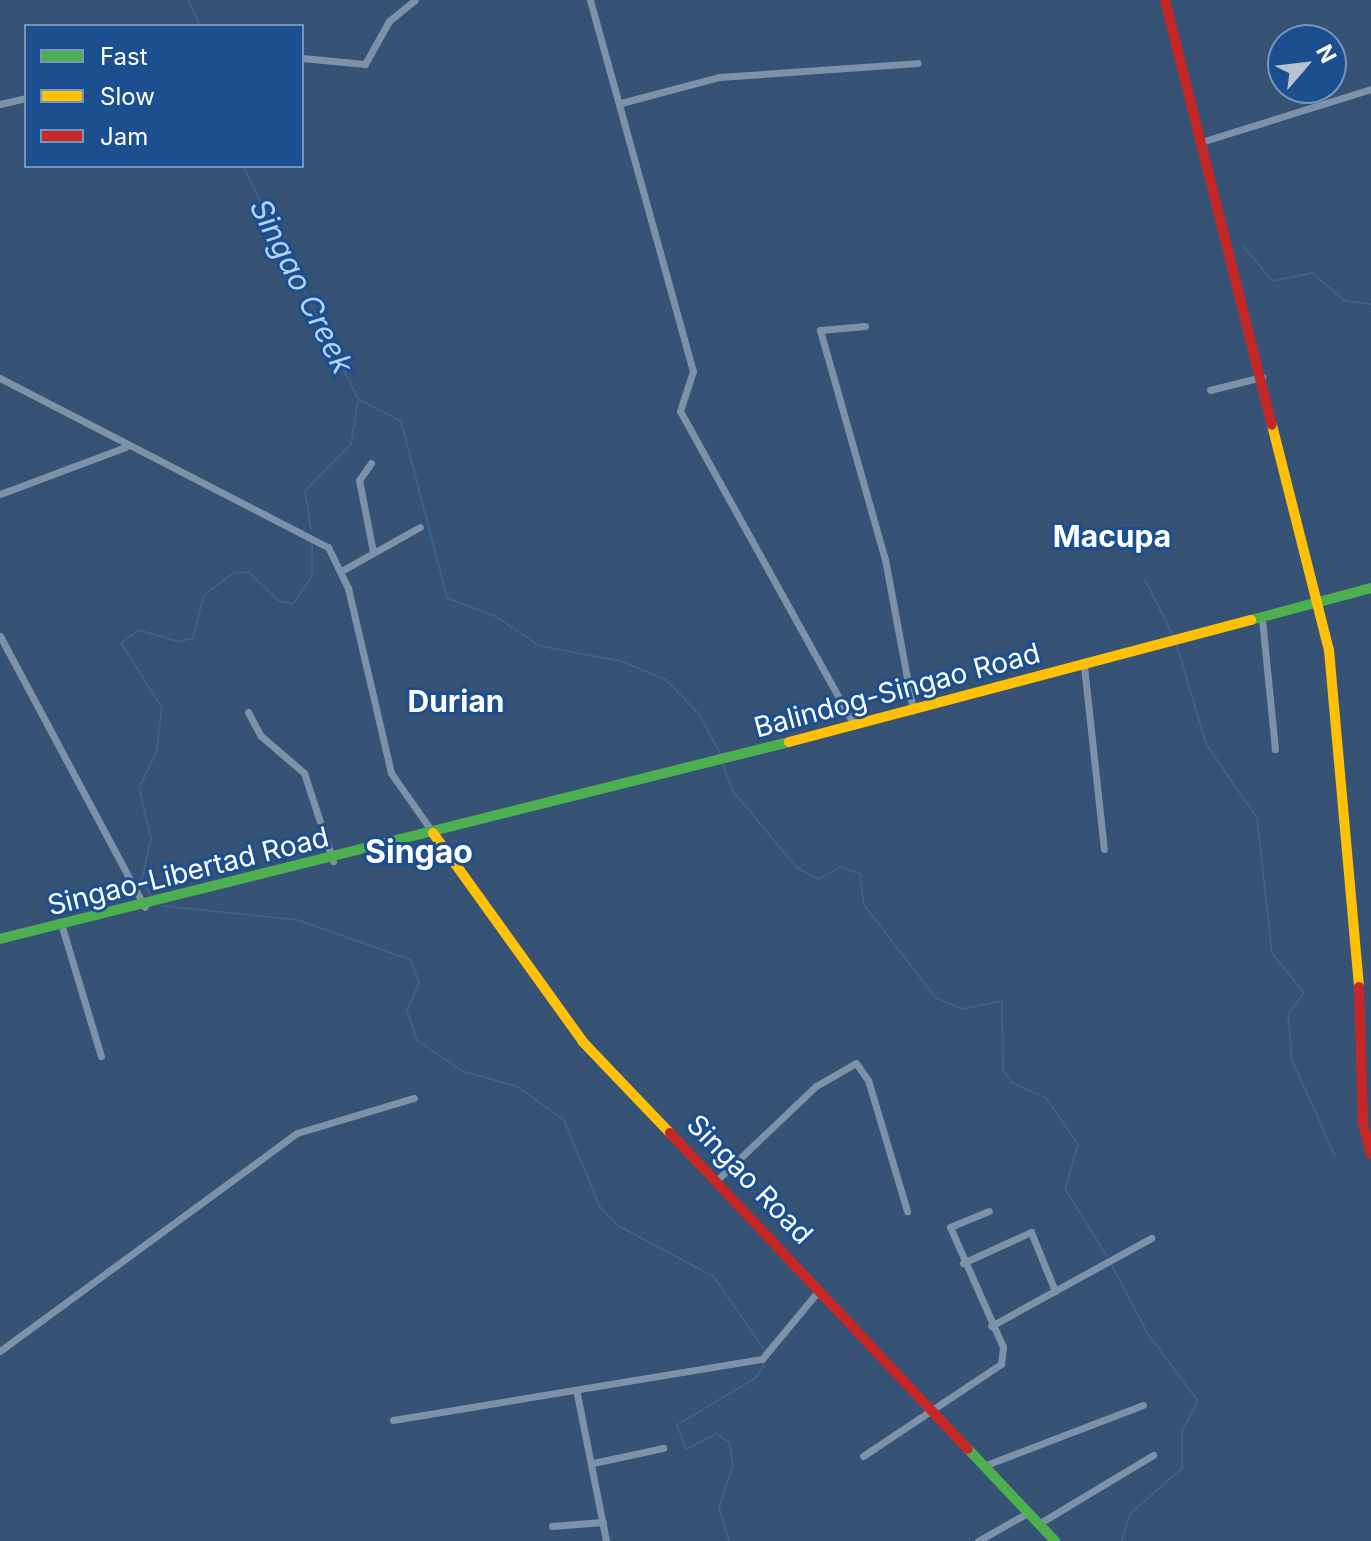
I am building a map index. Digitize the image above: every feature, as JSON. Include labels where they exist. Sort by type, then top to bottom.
[{"type":"street","points":[[304,58],[365,64],[389,21],[415,0]]},
{"type":"street","points":[[590,0],[693,371],[680,411],[854,725]]},
{"type":"street","points":[[1165,0],[1319,603],[1333,679],[1363,1124],[1371,1154]]},
{"type":"street","points":[[621,103],[719,77],[918,63]]},
{"type":"street","points":[[1201,142],[1371,89]]},
{"type":"street","points":[[0,104],[24,98]]},
{"type":"street","points":[[865,326],[820,330],[885,559],[913,710]]},
{"type":"street","points":[[1210,390],[1262,377]]},
{"type":"street","points":[[0,378],[126,447],[317,539],[343,570],[391,773],[433,833]]},
{"type":"street","points":[[0,494],[126,447]]},
{"type":"street","points":[[371,463],[359,480],[373,552]]},
{"type":"street","points":[[343,570],[420,527]]},
{"type":"street","name":"Balindog-Singao Road","points":[[433,833],[1084,666],[1371,588]]},
{"type":"street","points":[[1262,619],[1275,749]]},
{"type":"street","points":[[0,636],[145,907]]},
{"type":"street","points":[[1084,666],[1104,849]]},
{"type":"street","points":[[248,712],[261,736],[304,773],[333,861]]},
{"type":"street","name":"Singao-Libertad Road","points":[[0,939],[62,927],[333,861],[433,833]]},
{"type":"street","name":"Singao Road","points":[[433,833],[583,1042],[718,1179],[1055,1541]]},
{"type":"street","points":[[62,927],[101,1056]]},
{"type":"street","points":[[718,1179],[816,1086],[856,1063],[868,1080],[907,1211]]},
{"type":"street","points":[[0,1351],[297,1133],[414,1098]]},
{"type":"street","points":[[863,1456],[1001,1364],[1003,1347],[963,1263],[950,1227],[989,1211]]},
{"type":"street","points":[[963,1263],[1031,1232],[1055,1291]]},
{"type":"street","points":[[991,1326],[1151,1238]]},
{"type":"street","points":[[393,1420],[577,1394],[762,1359],[821,1288]]},
{"type":"street","points":[[577,1394],[606,1541]]},
{"type":"street","points":[[986,1465],[1143,1405]]},
{"type":"street","points":[[593,1463],[663,1448]]},
{"type":"street","points":[[1040,1523],[1153,1455]]},
{"type":"street","points":[[978,1541],[1029,1512]]},
{"type":"street","points":[[552,1526],[603,1522]]},
{"type":"waterway","name":"Singao Creek","points":[[188,0],[199,24]]},
{"type":"waterway","name":"Singao Creek","points":[[244,168],[358,399],[351,444],[305,491],[311,530]]},
{"type":"waterway","points":[[1244,247],[1272,281],[1312,273],[1345,301],[1371,304]]},
{"type":"waterway","points":[[358,399],[401,421],[447,598],[495,616],[540,646],[621,661],[666,680],[699,714],[721,755]]},
{"type":"waterway","name":"Singao Creek","points":[[152,898],[142,879],[151,838],[139,788],[156,753],[162,708],[121,643],[139,630],[179,642],[193,638],[204,595],[233,573],[249,572],[279,601],[293,604],[312,576],[312,543]]},
{"type":"waterway","points":[[1145,580],[1174,638]]},
{"type":"waterway","points":[[1177,646],[1206,744],[1257,818],[1272,953],[1304,993],[1288,1014],[1292,1060],[1335,1156]]},
{"type":"waterway","points":[[723,765],[732,790],[797,868],[819,879],[841,867],[860,874],[864,905],[936,998],[962,1009],[1002,1001],[1003,1069],[1011,1082],[1046,1098],[1078,1144],[1065,1189],[1107,1256]]},
{"type":"waterway","name":"Singao Creek","points":[[163,906],[298,920],[411,960],[419,983],[407,1010],[417,1040],[462,1071],[518,1087],[564,1120],[600,1207],[619,1226],[714,1277],[766,1352]]},
{"type":"waterway","points":[[1111,1264],[1148,1334],[1198,1401],[1182,1431],[1182,1468],[1130,1514],[1122,1541]]},
{"type":"waterway","name":"Singao Creek","points":[[729,1541],[719,1508],[733,1464],[729,1442],[716,1434],[686,1449],[677,1425],[757,1377],[765,1361]]},
{"type":"traffic: fast","points":[[1251,620],[1371,588]]},
{"type":"traffic: fast","points":[[0,939],[789,742]]},
{"type":"traffic: fast","points":[[968,1449],[1055,1541]]},
{"type":"traffic: slow","points":[[1272,425],[1329,650],[1359,987]]},
{"type":"traffic: slow","points":[[789,742],[1251,620]]},
{"type":"traffic: slow","points":[[433,833],[583,1042],[670,1133]]},
{"type":"traffic: jam","points":[[1165,0],[1272,425]]},
{"type":"traffic: jam","points":[[1359,987],[1363,1124],[1371,1154]]},
{"type":"traffic: jam","points":[[670,1133],[968,1449]]},
{"type":"district","name":"Macupa","points":[[1112,536]]},
{"type":"district","name":"Durian","points":[[456,701]]},
{"type":"district","name":"Singao","points":[[419,852]]}]
